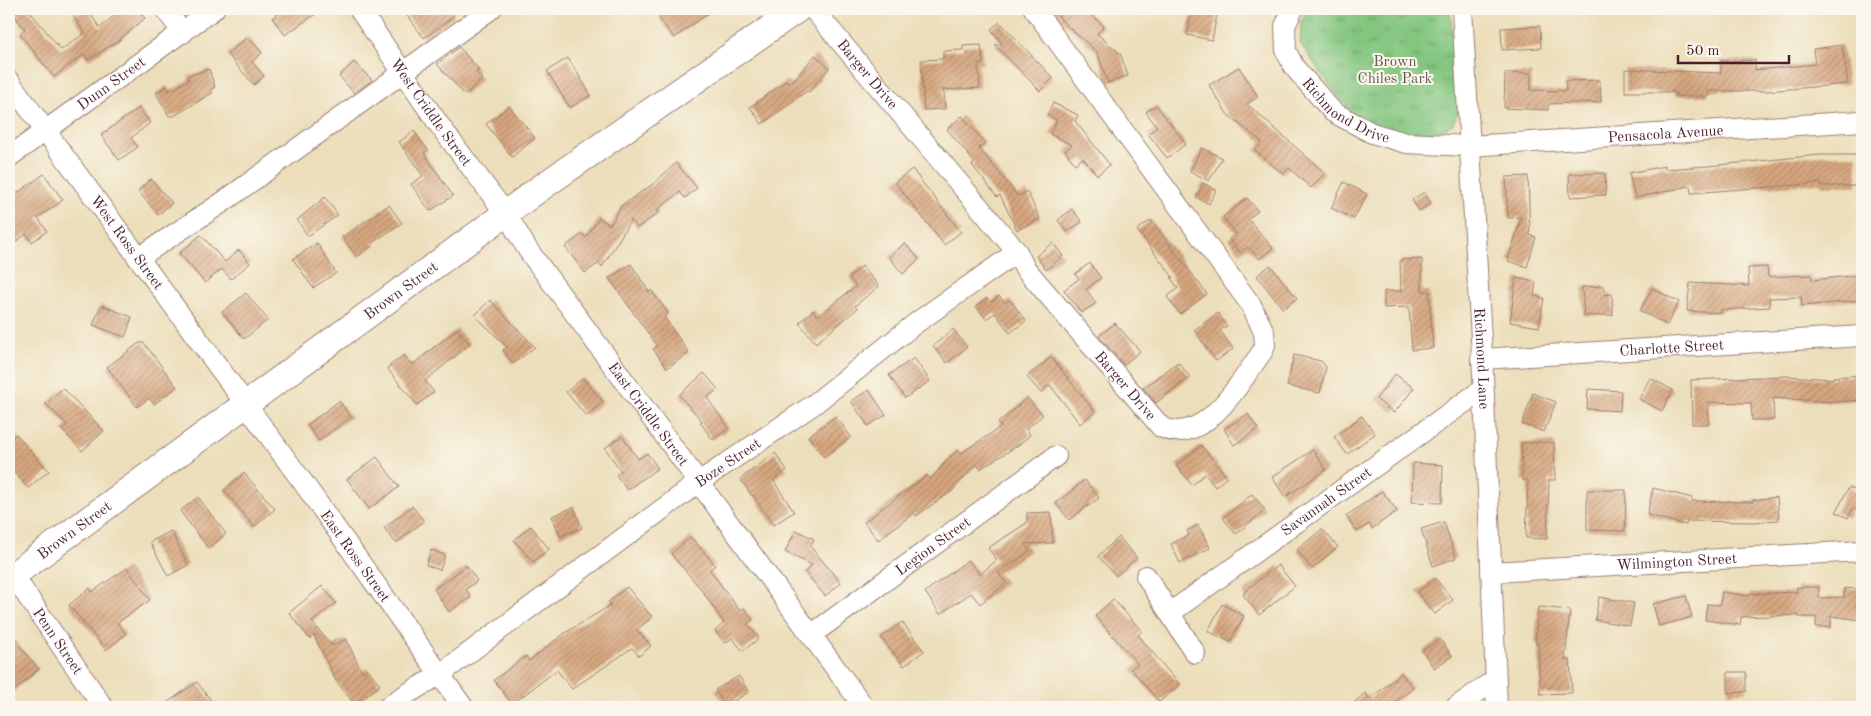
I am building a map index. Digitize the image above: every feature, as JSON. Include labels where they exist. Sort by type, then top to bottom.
[{"type":"main road","name":"Brown Street","points":[[11,577],[506,214],[798,9]]},
{"type":"street","points":[[165,9],[183,33]]},
{"type":"street","name":"Dunn Street","points":[[9,157],[214,9]]},
{"type":"street","name":"West Criddle Street","points":[[359,9],[506,214]]},
{"type":"street","points":[[138,258],[222,202],[490,9]]},
{"type":"street","name":"Barger Drive","points":[[813,9],[1017,252],[1025,268],[1161,427],[1171,432],[1182,433],[1194,429],[1219,410],[1262,352],[1265,345],[1262,326],[1251,305],[1034,9]]},
{"type":"street","name":"Richmond Drive","points":[[1293,9],[1285,26],[1286,51],[1294,67],[1333,112],[1372,133],[1406,142],[1469,146]]},
{"type":"street","name":"Richmond Lane","points":[[1462,9],[1497,707]]},
{"type":"street","name":"West Ross Street","points":[[9,81],[246,405]]},
{"type":"street","name":"Pensacola Avenue","points":[[1469,146],[1862,121]]},
{"type":"street","name":"East Criddle Street","points":[[506,214],[528,250],[864,707]]},
{"type":"street","name":"Boze Street","points":[[388,707],[439,675],[698,482],[813,405],[916,322],[1017,252]]},
{"type":"street","name":"Charlotte Street","points":[[1481,359],[1862,336]]},
{"type":"street","name":"Savannah Street","points":[[1170,613],[1482,389]]},
{"type":"street","name":"East Ross Street","points":[[246,405],[463,707]]},
{"type":"street","name":"Legion Street","points":[[811,635],[1056,456]]},
{"type":"street","name":"Wilmington Street","points":[[1491,572],[1862,551]]},
{"type":"street","points":[[1146,576],[1195,653]]},
{"type":"street","name":"Penn Street","points":[[11,577],[104,707]]},
{"type":"street","points":[[1456,707],[1496,679]]},
{"type":"green space","name":"Brown Chiles Park","points":[[1308,9],[1450,9],[1459,109],[1453,124],[1424,137],[1362,124],[1332,89],[1300,43],[1301,21]]},
{"type":"building","points":[[9,9],[28,9],[61,50],[85,33],[73,16],[84,9],[87,9],[100,28],[122,9],[136,9],[145,18],[121,39],[88,60],[84,54],[54,77],[20,34],[25,29]]},
{"type":"building","points":[[285,9],[323,9],[285,35],[272,18]]},
{"type":"building","points":[[412,9],[434,9],[437,13],[444,9],[449,9],[454,16],[424,38],[405,13]]},
{"type":"building","points":[[672,9],[714,9],[674,38],[659,18]]},
{"type":"building","points":[[1053,9],[1084,9],[1104,26],[1097,34],[1120,53],[1128,76],[1108,83],[1097,52],[1063,22]]},
{"type":"building","points":[[1192,9],[1218,9],[1212,40],[1187,35]]},
{"type":"building","points":[[1000,22],[1053,78],[1040,91],[995,45],[1002,44],[991,29]]},
{"type":"building","points":[[1540,26],[1541,48],[1502,50],[1501,28]]},
{"type":"building","points":[[248,37],[262,53],[252,62],[264,76],[254,85],[227,54]]},
{"type":"building","points":[[981,45],[983,64],[978,64],[980,88],[942,90],[944,93],[945,109],[924,110],[921,60],[943,59],[943,51],[963,50],[963,46]]},
{"type":"building","points":[[1842,45],[1848,84],[1767,91],[1708,91],[1708,96],[1675,96],[1675,92],[1625,92],[1625,69],[1721,73],[1721,61],[1755,60],[1755,70],[1815,64],[1813,49]]},
{"type":"building","points":[[459,47],[479,70],[476,72],[482,79],[465,95],[437,64]]},
{"type":"building","points":[[815,55],[829,68],[809,92],[807,91],[762,124],[750,107],[787,80],[791,84]]},
{"type":"building","points":[[568,58],[591,95],[570,108],[547,71]]},
{"type":"building","points":[[354,62],[372,80],[354,93],[339,76]]},
{"type":"building","points":[[1239,67],[1258,97],[1247,104],[1325,173],[1311,188],[1289,168],[1283,174],[1255,150],[1262,142],[1228,115],[1209,85]]},
{"type":"building","points":[[209,69],[215,87],[211,89],[212,93],[174,116],[169,116],[156,93],[167,86],[170,91],[189,80],[188,76]]},
{"type":"building","points":[[1505,73],[1531,73],[1531,90],[1566,91],[1565,81],[1600,80],[1601,102],[1548,104],[1548,110],[1504,108]]},
{"type":"building","points":[[1053,103],[1078,115],[1075,121],[1110,165],[1097,175],[1083,158],[1075,164],[1065,151],[1072,145],[1050,134],[1057,120],[1047,115]]},
{"type":"building","points":[[1156,105],[1186,144],[1167,158],[1148,134],[1157,127],[1146,112]]},
{"type":"building","points":[[509,106],[535,138],[512,157],[486,124]]},
{"type":"building","points":[[139,108],[150,123],[131,138],[138,147],[119,160],[101,135]]},
{"type":"building","points":[[962,116],[985,143],[979,148],[1018,196],[1027,191],[1040,219],[1017,230],[1000,195],[997,197],[972,165],[975,163],[947,129]]},
{"type":"building","points":[[414,131],[428,150],[424,153],[453,196],[430,211],[411,184],[423,176],[399,142]]},
{"type":"building","points":[[1202,148],[1222,158],[1209,181],[1190,171]]},
{"type":"building","points":[[1820,155],[1857,155],[1857,186],[1821,186],[1821,183],[1691,193],[1690,186],[1635,198],[1629,173],[1665,166],[1665,169],[1708,166]]},
{"type":"building","points":[[676,163],[697,188],[685,198],[680,192],[657,210],[659,213],[637,228],[631,220],[602,267],[599,263],[585,273],[565,247],[582,234],[586,238],[599,218],[610,225],[622,205],[653,184]]},
{"type":"building","points":[[912,169],[961,232],[944,245],[895,182]]},
{"type":"building","points":[[1605,173],[1606,195],[1570,197],[1569,174]]},
{"type":"building","points":[[44,174],[63,200],[38,218],[47,231],[32,242],[26,234],[9,247],[9,199]]},
{"type":"building","points":[[1528,176],[1530,235],[1536,237],[1527,267],[1508,261],[1521,217],[1508,218],[1506,177]]},
{"type":"building","points":[[151,179],[172,203],[158,215],[138,191]]},
{"type":"building","points":[[1344,182],[1367,194],[1354,219],[1331,208]]},
{"type":"building","points":[[1203,183],[1216,190],[1209,204],[1196,197]]},
{"type":"building","points":[[1424,192],[1431,203],[1419,211],[1412,200]]},
{"type":"building","points":[[325,197],[338,215],[308,236],[297,220]]},
{"type":"building","points":[[1247,198],[1258,211],[1248,219],[1273,248],[1259,259],[1248,247],[1240,253],[1229,239],[1236,233],[1223,217]]},
{"type":"building","points":[[389,205],[402,223],[372,243],[374,245],[357,257],[342,237]]},
{"type":"building","points":[[1072,209],[1082,222],[1067,232],[1058,220]]},
{"type":"building","points":[[1151,220],[1207,294],[1180,314],[1167,297],[1178,288],[1171,278],[1173,277],[1137,230]]},
{"type":"building","points":[[201,235],[225,262],[239,250],[250,263],[231,279],[222,269],[205,283],[179,253]]},
{"type":"building","points":[[317,243],[336,273],[313,288],[293,259]]},
{"type":"building","points":[[905,243],[919,259],[903,274],[889,257]]},
{"type":"building","points":[[1053,243],[1063,256],[1046,270],[1036,256]]},
{"type":"building","points":[[1422,259],[1422,291],[1429,291],[1433,348],[1412,350],[1409,307],[1384,308],[1384,291],[1401,291],[1400,260]]},
{"type":"building","points":[[1090,263],[1101,278],[1086,289],[1096,303],[1081,313],[1064,290],[1079,279],[1075,274]]},
{"type":"building","points":[[631,264],[649,292],[651,290],[668,313],[664,317],[689,353],[667,368],[653,349],[657,346],[609,278]]},
{"type":"building","points":[[1270,265],[1297,298],[1283,309],[1257,276]]},
{"type":"building","points":[[862,266],[879,286],[855,306],[857,309],[816,343],[799,323],[813,310],[818,316],[856,286],[849,277]]},
{"type":"building","points":[[1767,267],[1768,277],[1811,275],[1812,280],[1860,275],[1862,300],[1802,306],[1801,297],[1769,298],[1770,307],[1721,310],[1721,313],[1687,311],[1690,283],[1749,286],[1748,268]]},
{"type":"building","points":[[1516,278],[1536,282],[1534,296],[1544,298],[1539,327],[1510,322]]},
{"type":"building","points":[[1604,286],[1605,295],[1612,294],[1613,315],[1584,316],[1582,287]]},
{"type":"building","points":[[1652,288],[1679,302],[1667,325],[1640,311]]},
{"type":"building","points":[[246,293],[268,320],[244,339],[222,312]]},
{"type":"building","points":[[999,296],[1005,303],[1010,300],[1026,321],[1010,333],[995,313],[986,319],[976,306],[987,298],[991,302]]},
{"type":"building","points":[[490,300],[535,347],[513,364],[503,350],[507,347],[475,315]]},
{"type":"building","points":[[101,305],[132,317],[125,337],[93,325]]},
{"type":"building","points":[[1218,313],[1227,326],[1220,330],[1233,349],[1216,361],[1194,330]]},
{"type":"building","points":[[1115,323],[1140,351],[1124,365],[1099,336]]},
{"type":"building","points":[[457,329],[470,344],[425,381],[434,392],[417,405],[387,368],[404,355],[412,365]]},
{"type":"building","points":[[953,329],[967,347],[947,363],[933,346]]},
{"type":"building","points":[[139,343],[144,343],[177,387],[154,404],[149,398],[137,407],[107,367]]},
{"type":"building","points":[[1294,355],[1321,361],[1326,367],[1320,393],[1287,386]]},
{"type":"building","points":[[1051,357],[1095,412],[1080,424],[1050,385],[1041,393],[1027,377]]},
{"type":"building","points":[[914,358],[930,381],[905,398],[889,375]]},
{"type":"building","points":[[1178,362],[1190,377],[1156,403],[1143,388]]},
{"type":"building","points":[[704,373],[718,389],[707,398],[729,428],[713,440],[700,422],[702,421],[679,395]]},
{"type":"building","points":[[1395,374],[1414,388],[1394,413],[1376,399]]},
{"type":"building","points":[[1862,375],[1862,400],[1835,402],[1773,398],[1774,420],[1752,420],[1751,403],[1708,402],[1709,424],[1692,424],[1691,380],[1786,376],[1833,379],[1833,377]]},
{"type":"building","points":[[583,378],[603,402],[586,416],[566,392]]},
{"type":"building","points":[[1650,378],[1673,390],[1662,411],[1639,399]]},
{"type":"building","points":[[63,388],[104,431],[82,451],[62,430],[67,425],[46,404]]},
{"type":"building","points":[[1588,389],[1621,391],[1620,411],[1587,409]]},
{"type":"building","points":[[869,390],[886,415],[868,426],[851,401]]},
{"type":"building","points":[[1533,393],[1556,402],[1544,432],[1522,424]]},
{"type":"building","points":[[1027,398],[1043,415],[1026,429],[1030,435],[1017,446],[980,469],[977,464],[952,491],[916,516],[914,513],[878,540],[864,522],[927,475],[930,479],[957,450],[961,453],[1001,427],[998,423]]},
{"type":"building","points":[[339,401],[351,417],[319,441],[307,425]]},
{"type":"building","points":[[1248,414],[1258,429],[1234,445],[1224,429]]},
{"type":"building","points":[[836,416],[851,437],[824,457],[808,436]]},
{"type":"building","points":[[1362,416],[1375,434],[1347,454],[1334,437]]},
{"type":"building","points":[[16,434],[49,471],[28,488],[9,467],[9,440]]},
{"type":"building","points":[[622,436],[638,459],[647,453],[658,468],[627,490],[616,475],[621,471],[605,448]]},
{"type":"building","points":[[1554,442],[1555,480],[1549,480],[1547,539],[1526,538],[1528,480],[1522,480],[1521,443]]},
{"type":"building","points":[[1201,445],[1227,477],[1215,487],[1205,474],[1192,485],[1176,465]]},
{"type":"building","points":[[1313,450],[1326,470],[1285,497],[1272,477]]},
{"type":"building","points":[[775,453],[787,470],[773,480],[794,512],[773,525],[740,479]]},
{"type":"building","points":[[377,457],[399,487],[369,509],[347,479]]},
{"type":"building","points":[[1413,463],[1443,465],[1442,503],[1412,502]]},
{"type":"building","points":[[244,473],[275,509],[254,527],[224,490]]},
{"type":"building","points":[[1085,480],[1099,498],[1069,520],[1056,503]]},
{"type":"building","points":[[1849,487],[1862,494],[1862,513],[1853,508],[1848,518],[1836,512]]},
{"type":"building","points":[[1653,488],[1692,498],[1692,501],[1753,502],[1753,500],[1777,497],[1779,520],[1755,522],[1687,521],[1686,525],[1647,515]]},
{"type":"building","points":[[1587,490],[1626,490],[1625,531],[1587,530]]},
{"type":"building","points":[[1382,491],[1397,511],[1372,529],[1369,524],[1357,532],[1346,516]]},
{"type":"building","points":[[1252,494],[1265,510],[1236,534],[1223,518]]},
{"type":"building","points":[[198,497],[226,534],[208,548],[180,511]]},
{"type":"building","points":[[412,506],[424,521],[396,543],[384,528]]},
{"type":"building","points":[[574,507],[582,528],[560,536],[552,516]]},
{"type":"building","points":[[1051,512],[1053,543],[1025,544],[1030,551],[998,573],[1006,583],[980,604],[971,593],[940,614],[925,592],[968,560],[980,574],[997,560],[988,548],[1027,523],[1027,513]]},
{"type":"building","points":[[1444,522],[1456,558],[1433,566],[1421,529]]},
{"type":"building","points":[[1198,525],[1210,548],[1180,563],[1171,544],[1189,535],[1187,531]]},
{"type":"building","points":[[531,526],[549,549],[533,562],[514,540]]},
{"type":"building","points":[[1322,529],[1338,547],[1312,569],[1297,550]]},
{"type":"building","points":[[796,530],[814,539],[810,546],[841,583],[825,596],[805,572],[812,565],[785,552]]},
{"type":"building","points":[[171,531],[188,565],[168,576],[150,542]]},
{"type":"building","points":[[691,537],[715,565],[710,570],[740,611],[744,608],[753,620],[747,624],[759,638],[743,651],[732,638],[725,643],[715,631],[724,623],[701,589],[671,554]]},
{"type":"building","points":[[1119,537],[1137,558],[1116,576],[1098,556]]},
{"type":"building","points":[[431,550],[445,555],[440,570],[426,565]]},
{"type":"building","points":[[1278,565],[1295,586],[1259,615],[1244,596],[1244,592]]},
{"type":"building","points":[[467,566],[477,581],[466,589],[471,597],[449,612],[434,589]]},
{"type":"building","points":[[127,568],[150,600],[117,623],[126,634],[106,650],[69,605],[90,588],[92,592]]},
{"type":"building","points":[[1435,578],[1453,600],[1435,614],[1417,592]]},
{"type":"building","points":[[322,586],[336,603],[312,622],[332,646],[346,639],[362,672],[367,668],[380,685],[355,705],[336,681],[314,635],[310,639],[289,613]]},
{"type":"building","points":[[627,587],[652,617],[637,630],[651,646],[639,656],[632,648],[572,689],[557,670],[512,704],[494,680],[526,656],[529,661],[565,633],[611,605],[608,602]]},
{"type":"building","points":[[1797,587],[1819,587],[1819,598],[1844,597],[1845,588],[1862,590],[1862,620],[1831,616],[1831,627],[1816,627],[1816,617],[1798,617],[1798,615],[1741,617],[1740,625],[1705,620],[1707,604],[1720,605],[1722,592],[1749,596],[1749,594],[1797,592]]},
{"type":"building","points":[[1686,596],[1692,617],[1659,626],[1653,604]]},
{"type":"building","points":[[1599,597],[1634,603],[1630,626],[1595,620]]},
{"type":"building","points":[[1113,599],[1142,631],[1138,635],[1180,685],[1159,702],[1131,669],[1138,664],[1095,616]]},
{"type":"building","points":[[1222,604],[1244,616],[1230,642],[1208,631]]},
{"type":"building","points":[[1538,607],[1570,610],[1565,660],[1570,660],[1572,693],[1540,694],[1538,643],[1535,643]]},
{"type":"building","points":[[902,622],[924,651],[904,666],[881,638]]},
{"type":"building","points":[[9,633],[39,669],[9,695]]},
{"type":"building","points":[[1440,639],[1452,656],[1434,668],[1422,651]]},
{"type":"building","points":[[1728,672],[1746,672],[1746,692],[1728,693]]},
{"type":"building","points":[[1401,673],[1413,688],[1389,707],[1349,707],[1365,693],[1370,699]]},
{"type":"building","points":[[739,676],[749,692],[725,706],[715,690]]},
{"type":"building","points":[[197,682],[216,707],[161,707]]}]
